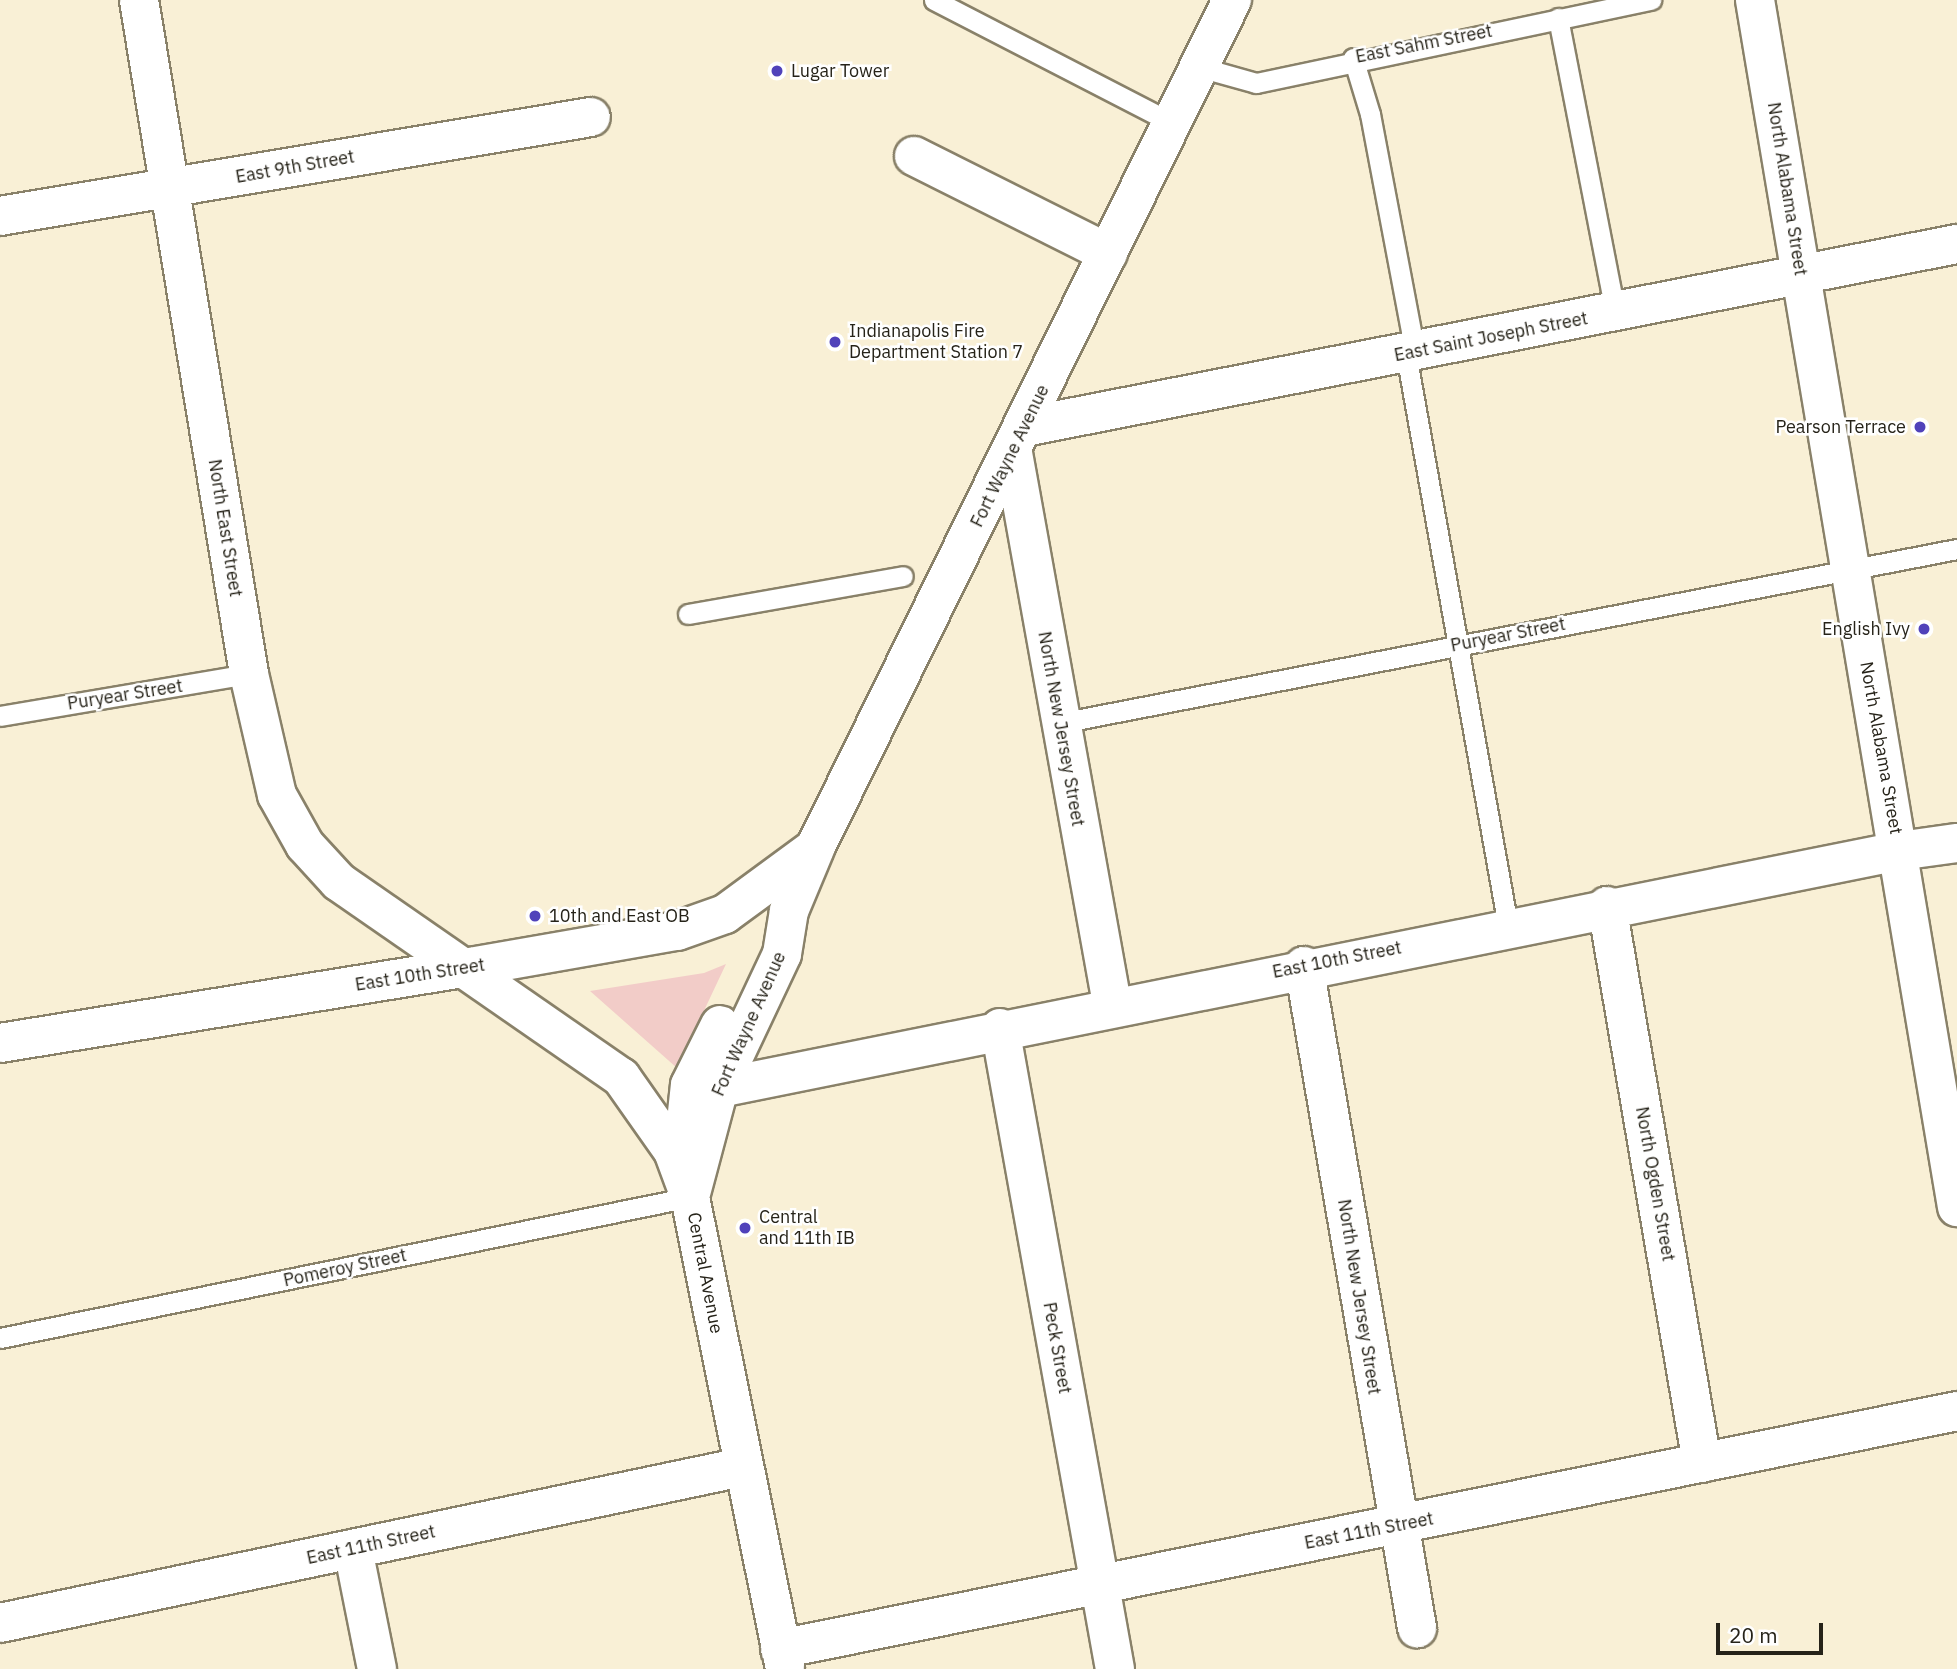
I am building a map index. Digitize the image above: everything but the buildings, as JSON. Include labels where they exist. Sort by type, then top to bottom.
[{"type":"street","name":"North East Street","points":[[139,0],[249,674],[272,780],[305,845],[356,895],[470,967]]},
{"type":"street","name":"Fort Wayne Avenue","points":[[690,1197],[719,1088],[782,954],[789,911],[816,846],[1018,440],[1232,0]]},
{"type":"street","name":"North Alabama Street","points":[[1755,0],[1899,851],[1949,1106],[1957,1207]]},
{"type":"street","name":"East 9th Street","points":[[0,216],[590,117]]},
{"type":"street","points":[[914,156],[1108,253]]},
{"type":"street","name":"East Saint Joseph Street","points":[[1018,440],[1410,353],[1957,244]]},
{"type":"street","name":"North New Jersey Street","points":[[1018,440],[1060,723],[1112,1004]]},
{"type":"street","name":"East 10th Street","points":[[719,1088],[1112,1004],[1607,906],[1899,851],[1957,843]]},
{"type":"street","name":"East 10th Street","points":[[0,1043],[677,931],[725,914],[816,846]]},
{"type":"street","name":"North Ogden Street","points":[[1607,906],[1702,1463]]},
{"type":"street","name":"Fort Wayne Avenue","points":[[690,1197],[682,1146],[690,1086],[763,936],[789,911]]},
{"type":"street","name":"North New Jersey Street","points":[[1304,966],[1416,1628]]},
{"type":"street","name":"Central Avenue","points":[[470,967],[621,1077],[673,1151],[690,1197],[782,1659]]},
{"type":"street","name":"Peck Street","points":[[1000,1028],[1115,1669]]},
{"type":"street","name":"East 11th Street","points":[[782,1659],[1100,1585],[1957,1411]]},
{"type":"street","name":"East 11th Street","points":[[0,1623],[742,1467]]},
{"type":"street","points":[[353,1549],[377,1669]]},
{"type":"lane","points":[[934,0],[1172,124]]},
{"type":"lane","name":"East Sahm Street","points":[[1199,66],[1256,83],[1353,58],[1651,0]]},
{"type":"lane","points":[[1559,18],[1615,312]]},
{"type":"lane","points":[[1353,58],[1370,114],[1508,926]]},
{"type":"lane","name":"Puryear Street","points":[[1060,723],[1957,549]]},
{"type":"lane","points":[[688,614],[903,576]]},
{"type":"lane","name":"Puryear Street","points":[[0,716],[249,674]]},
{"type":"lane","name":"Pomeroy Street","points":[[0,1338],[690,1197]]},
{"type":"shaded area","points":[[726,964],[677,1068],[590,991],[704,973]]},
{"type":"place","name":"Lugar Tower","points":[[777,71]]},
{"type":"place","name":"Indianapolis Fire Department Station 7","points":[[835,342]]},
{"type":"place","name":"Pearson Terrace","points":[[1920,427]]},
{"type":"place","name":"English Ivy","points":[[1924,629]]},
{"type":"place","name":"10th and East OB","points":[[535,916]]},
{"type":"place","name":"Central and 11th IB","points":[[745,1228]]}]
